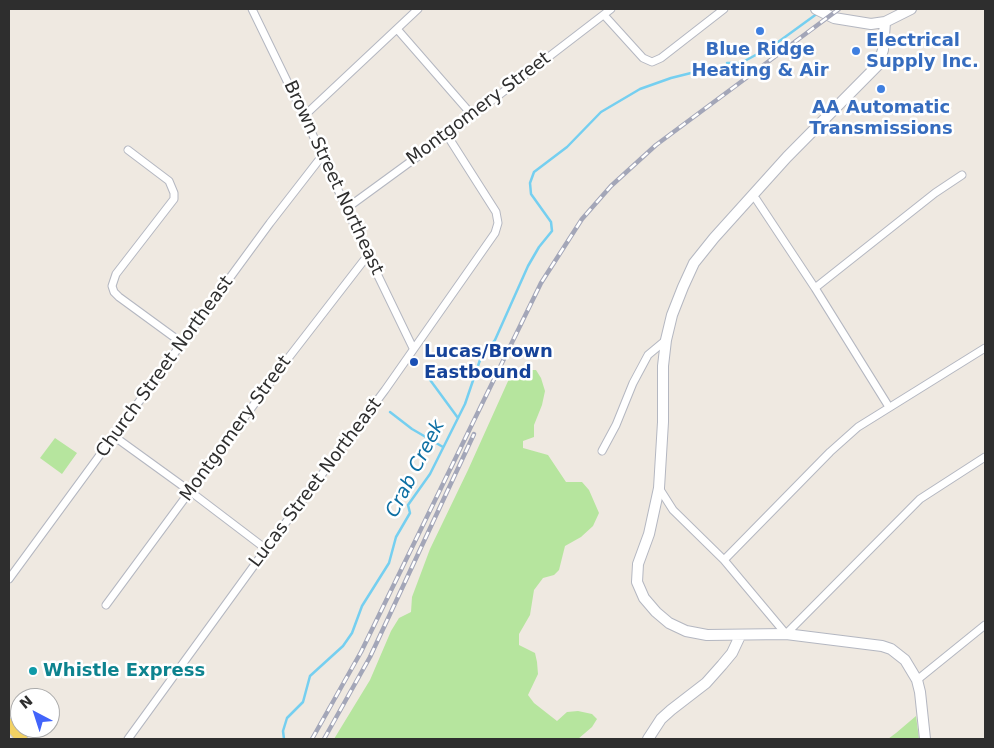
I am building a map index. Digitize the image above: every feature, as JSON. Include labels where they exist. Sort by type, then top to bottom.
[{"type":"main road","points":[[9,724],[22,739]]},
{"type":"street","name":"Brown Street Northeast","points":[[252,9],[414,348]]},
{"type":"street","points":[[304,116],[418,9]]},
{"type":"street","name":"Montgomery Street","points":[[347,208],[447,135],[611,9]]},
{"type":"street","points":[[604,15],[643,58],[652,62],[661,58],[724,9]]},
{"type":"street","points":[[820,11],[834,18],[871,24],[885,22],[911,9]]},
{"type":"street","points":[[885,22],[883,50],[878,66],[787,157],[752,196],[694,263],[680,294],[666,340],[663,366],[663,422],[659,488],[649,534],[638,564],[637,582],[644,598],[669,623],[686,631],[707,635],[740,636],[786,634],[882,646],[891,649],[905,660],[917,680],[925,739]]},
{"type":"street","points":[[397,29],[472,115]]},
{"type":"street","name":"Lucas Street Northeast","points":[[128,739],[266,549],[386,390],[495,233],[498,223],[496,212],[447,135]]},
{"type":"street","points":[[128,150],[169,182],[174,193],[174,199],[116,274],[112,286],[114,292],[119,297],[182,343]]},
{"type":"street","name":"Church Street Northeast","points":[[9,579],[322,156]]},
{"type":"street","points":[[815,288],[935,193],[962,175]]},
{"type":"street","points":[[752,196],[815,288],[889,407]]},
{"type":"street","name":"Montgomery Street","points":[[106,605],[286,361],[368,255]]},
{"type":"street","points":[[602,451],[616,425],[636,376],[648,355],[666,340]]},
{"type":"street","points":[[724,560],[830,452],[858,427],[985,348]]},
{"type":"street","points":[[115,437],[266,549]]},
{"type":"street","points":[[786,634],[920,499],[985,457]]},
{"type":"street","points":[[659,488],[673,510],[724,560],[786,634]]},
{"type":"street","points":[[917,680],[984,628]]},
{"type":"street","points":[[648,739],[661,719],[706,683],[732,652],[740,636]]},
{"type":"green space","points":[[513,370],[536,370],[545,391],[534,425],[534,437],[523,441],[523,448],[548,455],[566,482],[582,482],[589,490],[599,513],[593,526],[581,537],[565,546],[559,570],[554,575],[543,578],[534,590],[530,615],[519,634],[519,645],[535,653],[537,662],[538,674],[528,695],[534,703],[557,721],[567,712],[578,711],[592,714],[597,719],[592,727],[578,739],[334,739],[370,680],[391,631],[399,618],[411,612],[412,597],[430,549]]},
{"type":"green space","points":[[55,438],[77,453],[62,474],[40,458]]},
{"type":"green space","points":[[916,716],[919,739],[888,739],[896,733]]},
{"type":"waterway","name":"Crab Creek","points":[[727,63],[741,63],[774,45],[818,13]]},
{"type":"waterway","name":"Crab Creek","points":[[284,739],[283,731],[287,718],[303,702],[310,676],[343,646],[352,633],[362,606],[389,563],[396,537],[410,513],[408,505],[430,474],[465,404],[480,360],[495,340],[528,266],[539,247],[552,231],[551,222],[531,194],[530,183],[534,172],[567,147],[601,112],[640,89],[671,78],[707,69]]},
{"type":"waterway","points":[[425,373],[458,418]]},
{"type":"waterway","points":[[390,412],[412,429],[443,447]]},
{"type":"railway","points":[[312,739],[361,652],[541,283],[582,219],[611,186],[656,145],[839,9]]},
{"type":"railway","points":[[324,739],[370,657],[474,434]]},
{"type":"place","name":"Blue Ridge Heating & Air","points":[[760,31]]},
{"type":"place","name":"Electrical Supply Inc.","points":[[856,51]]},
{"type":"place","name":"AA Automatic Transmissions","points":[[881,89]]},
{"type":"place","name":"Lucas/Brown Eastbound","points":[[414,362]]},
{"type":"place","name":"Whistle Express","points":[[33,671]]}]
